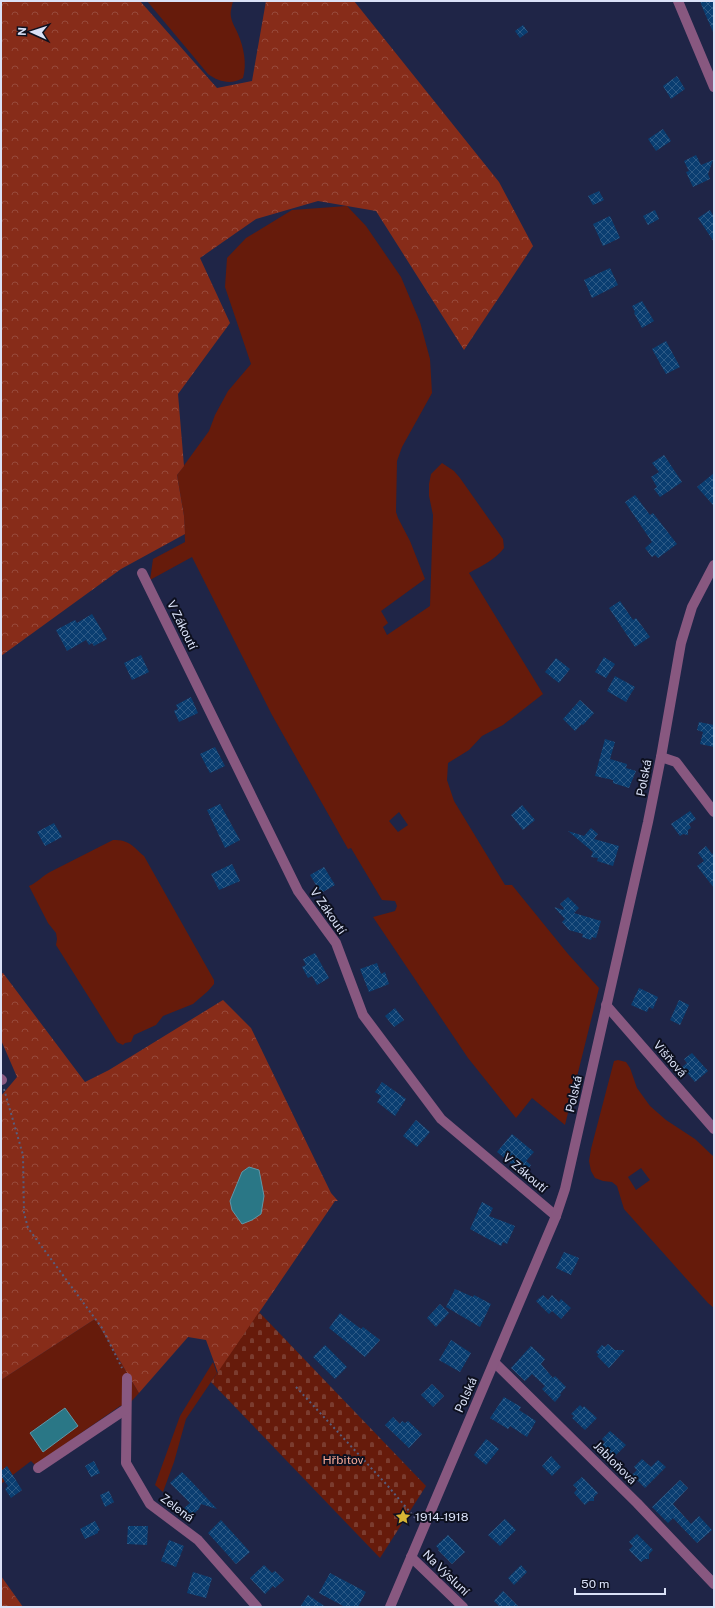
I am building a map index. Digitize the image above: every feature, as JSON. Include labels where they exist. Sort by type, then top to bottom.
[{"type":"street","points":[[678,1],[714,87]]},
{"type":"street","name":"Polská","points":[[390,1607],[556,1216],[565,1189],[648,822],[681,643],[692,607],[714,565]]},
{"type":"street","name":"V Zákoutí","points":[[142,573],[298,891],[336,943],[363,1015],[441,1119],[556,1216]]},
{"type":"street","points":[[661,757],[676,762],[714,812]]},
{"type":"street","name":"Višňová","points":[[606,1005],[714,1130]]},
{"type":"street","name":"Jabloňová","points":[[494,1363],[637,1503],[714,1584]]},
{"type":"street","name":"Zelená","points":[[127,1378],[126,1464],[150,1504],[198,1540],[257,1607]]},
{"type":"street","points":[[38,1468],[126,1409]]},
{"type":"street","name":"Na Výsluní","points":[[411,1558],[463,1607]]},
{"type":"path","points":[[1,1080],[23,1155],[24,1213],[28,1228],[102,1328],[127,1378]]},
{"type":"path","points":[[296,1386],[424,1527]]},
{"type":"green space","points":[[1,1],[140,1],[217,88],[252,81],[266,1],[354,1],[499,182],[533,246],[464,350],[376,211],[318,201],[256,219],[200,258],[230,323],[178,394],[184,466],[177,475],[184,516],[185,534],[121,569],[1,656]]},
{"type":"green space","points":[[147,1],[233,1],[231,17],[243,50],[245,67],[243,78],[225,82],[208,74]]},
{"type":"green space","points":[[347,206],[366,226],[401,277],[420,322],[430,359],[432,393],[402,447],[397,461],[396,512],[410,541],[425,579],[381,611],[388,623],[383,627],[387,635],[430,606],[433,515],[429,496],[429,484],[431,474],[442,463],[454,471],[460,478],[503,539],[504,548],[497,556],[469,573],[543,694],[503,725],[482,736],[469,750],[448,763],[447,780],[454,801],[505,885],[512,885],[568,954],[599,988],[565,1125],[532,1098],[516,1118],[468,1058],[373,917],[395,911],[397,906],[395,901],[382,900],[351,848],[348,849],[272,715],[192,557],[150,580],[153,559],[185,542],[184,516],[177,475],[209,431],[215,415],[228,391],[251,364],[225,287],[227,258],[246,238],[292,210]],"holes":[[[399,812],[408,825],[398,832],[389,821]]]},
{"type":"green space","points":[[113,840],[127,842],[144,856],[214,980],[214,984],[208,991],[193,1004],[163,1016],[156,1025],[134,1035],[131,1042],[123,1045],[117,1042],[56,945],[56,933],[48,923],[29,886],[44,875]]},
{"type":"green space","points":[[3,973],[85,1082],[109,1070],[223,1000],[251,1028],[331,1193],[338,1201],[335,1201],[218,1373],[206,1340],[188,1337],[139,1393],[95,1319],[1,1380],[1,1096],[17,1077],[1,1040],[1,974]]},
{"type":"green space","points":[[618,1060],[626,1062],[630,1068],[637,1088],[650,1106],[666,1120],[695,1139],[714,1157],[714,1308],[624,1209],[617,1186],[612,1182],[595,1178],[591,1171],[589,1161],[591,1149],[614,1061]],"holes":[[[641,1168],[650,1180],[636,1190],[628,1177]]]},
{"type":"green space","name":"Hřbitov","points":[[259,1312],[426,1486],[380,1558],[211,1382]]},
{"type":"green space","points":[[95,1319],[139,1393],[129,1404],[120,1406],[35,1465],[31,1461],[1,1484],[1,1380]]},
{"type":"green space","points":[[213,1362],[217,1373],[186,1419],[174,1462],[163,1492],[155,1485],[180,1416]]},
{"type":"green space","points":[[1,1576],[23,1607],[1,1607]]},
{"type":"shaded area","points":[[249,1167],[259,1170],[264,1196],[261,1214],[242,1224],[232,1210],[230,1201],[242,1172]]},
{"type":"shaded area","points":[[65,1408],[78,1426],[43,1452],[30,1433]]},
{"type":"building","points":[[700,1],[714,1],[714,34],[703,9]]},
{"type":"building","points":[[523,25],[528,32],[520,38],[515,31]]},
{"type":"building","points":[[677,76],[685,89],[671,99],[663,86]]},
{"type":"building","points":[[663,129],[671,141],[656,151],[648,139]]},
{"type":"building","points":[[696,155],[701,165],[713,160],[708,174],[710,179],[693,187],[686,172],[689,171],[684,161]]},
{"type":"building","points":[[599,191],[604,200],[593,205],[588,196]]},
{"type":"building","points":[[655,210],[659,219],[648,225],[643,216]]},
{"type":"building","points":[[710,210],[714,217],[714,242],[698,218]]},
{"type":"building","points":[[610,216],[620,238],[603,246],[593,224]]},
{"type":"building","points":[[610,268],[618,285],[592,298],[584,280]]},
{"type":"building","points":[[642,301],[654,321],[642,328],[632,306]]},
{"type":"building","points":[[666,341],[680,367],[666,374],[652,349]]},
{"type":"building","points":[[664,455],[682,482],[660,497],[654,489],[657,487],[651,477],[659,472],[652,463]]},
{"type":"building","points":[[714,473],[714,506],[697,487]]},
{"type":"building","points":[[635,495],[650,515],[653,513],[677,544],[658,558],[655,555],[652,557],[645,548],[652,542],[625,502]]},
{"type":"building","points":[[620,601],[633,620],[636,618],[650,637],[635,647],[609,608]]},
{"type":"building","points":[[92,614],[107,639],[94,646],[92,643],[89,645],[86,640],[67,651],[56,630],[75,620],[77,623]]},
{"type":"building","points":[[141,655],[149,672],[132,680],[124,663]]},
{"type":"building","points":[[604,657],[615,664],[606,678],[595,672]]},
{"type":"building","points":[[556,658],[570,669],[559,683],[545,672]]},
{"type":"building","points":[[615,676],[635,687],[626,702],[607,691]]},
{"type":"building","points":[[191,697],[198,713],[179,722],[174,711],[178,709],[176,705]]},
{"type":"building","points":[[580,700],[594,713],[575,731],[563,719]]},
{"type":"building","points":[[699,722],[714,725],[714,747],[700,744],[703,732],[697,730]]},
{"type":"building","points":[[605,739],[615,742],[610,759],[627,764],[626,768],[636,771],[629,788],[613,783],[613,780],[595,776]]},
{"type":"building","points":[[215,747],[225,766],[210,773],[200,754]]},
{"type":"building","points":[[220,804],[240,840],[225,848],[207,810]]},
{"type":"building","points":[[522,805],[535,820],[523,830],[511,815]]},
{"type":"building","points":[[690,811],[696,819],[689,824],[691,828],[688,830],[688,835],[683,834],[680,836],[671,824]]},
{"type":"building","points":[[54,823],[62,837],[45,846],[37,832]]},
{"type":"building","points":[[591,828],[598,834],[594,839],[619,846],[613,866],[597,861],[598,858],[591,857],[593,852],[568,831],[584,836]]},
{"type":"building","points":[[706,846],[712,854],[714,853],[714,888],[697,866],[704,861],[698,853]]},
{"type":"building","points":[[232,864],[240,881],[219,890],[211,874]]},
{"type":"building","points":[[324,867],[335,885],[321,893],[310,875]]},
{"type":"building","points":[[568,897],[579,908],[574,913],[601,921],[596,938],[592,937],[591,940],[582,937],[583,934],[569,930],[562,922],[565,919],[554,907],[563,910],[564,908],[560,904]]},
{"type":"building","points":[[315,953],[329,978],[317,985],[312,976],[308,978],[302,967],[306,965],[303,959]]},
{"type":"building","points":[[377,963],[381,974],[385,972],[389,984],[369,992],[360,969]]},
{"type":"building","points":[[639,988],[658,997],[653,1009],[649,1007],[647,1012],[631,1005]]},
{"type":"building","points":[[679,1000],[689,1005],[680,1025],[670,1020]]},
{"type":"building","points":[[395,1008],[404,1020],[394,1027],[385,1016]]},
{"type":"building","points":[[692,1053],[708,1071],[695,1082],[682,1067],[687,1063],[684,1059]]},
{"type":"building","points":[[382,1082],[406,1099],[395,1116],[377,1102],[381,1096],[375,1092]]},
{"type":"building","points":[[416,1120],[430,1132],[417,1147],[403,1136]]},
{"type":"building","points":[[512,1134],[534,1152],[526,1161],[531,1165],[524,1174],[497,1152]]},
{"type":"building","points":[[482,1202],[493,1208],[489,1216],[515,1226],[507,1244],[503,1242],[501,1246],[470,1229]]},
{"type":"building","points":[[564,1252],[579,1258],[571,1275],[556,1268]]},
{"type":"building","points":[[455,1289],[473,1297],[474,1295],[491,1304],[480,1327],[446,1307]]},
{"type":"building","points":[[543,1295],[548,1300],[552,1295],[559,1302],[561,1299],[571,1308],[561,1319],[552,1311],[549,1314],[536,1301]]},
{"type":"building","points":[[440,1304],[449,1313],[436,1327],[427,1318]]},
{"type":"building","points":[[340,1313],[361,1329],[363,1327],[380,1340],[365,1357],[329,1328]]},
{"type":"building","points":[[451,1340],[471,1353],[460,1372],[439,1360]]},
{"type":"building","points":[[608,1344],[615,1350],[625,1350],[609,1368],[597,1356],[599,1355],[596,1352],[602,1345],[605,1347]]},
{"type":"building","points":[[325,1345],[347,1367],[335,1379],[313,1357]]},
{"type":"building","points":[[531,1346],[545,1359],[541,1364],[553,1378],[555,1376],[566,1387],[555,1402],[542,1389],[545,1386],[532,1374],[525,1381],[511,1368]]},
{"type":"building","points":[[432,1384],[444,1396],[433,1407],[421,1395]]},
{"type":"building","points":[[504,1397],[521,1407],[519,1410],[536,1421],[527,1437],[510,1426],[508,1429],[490,1418]]},
{"type":"building","points":[[580,1405],[583,1408],[584,1406],[597,1418],[585,1430],[572,1418],[574,1416],[571,1414]]},
{"type":"building","points":[[393,1417],[400,1424],[402,1421],[405,1423],[408,1421],[422,1434],[409,1448],[385,1425]]},
{"type":"building","points":[[610,1431],[626,1445],[613,1458],[601,1446],[605,1442],[602,1439]]},
{"type":"building","points":[[486,1439],[499,1449],[486,1465],[474,1455]]},
{"type":"building","points":[[551,1456],[561,1467],[552,1476],[542,1466]]},
{"type":"building","points":[[642,1459],[651,1467],[658,1460],[666,1467],[645,1488],[632,1475],[637,1470],[634,1467]]},
{"type":"building","points":[[94,1461],[100,1473],[91,1477],[85,1466]]},
{"type":"building","points":[[7,1466],[22,1490],[11,1498],[5,1489],[8,1486],[1,1476],[1,1471]]},
{"type":"building","points":[[182,1472],[217,1509],[201,1504],[199,1509],[189,1518],[182,1510],[190,1503],[170,1483]]},
{"type":"building","points":[[582,1477],[598,1493],[594,1497],[594,1501],[589,1501],[585,1505],[574,1493],[577,1489],[573,1485]]},
{"type":"building","points":[[680,1480],[688,1488],[673,1504],[691,1524],[699,1516],[712,1530],[697,1543],[673,1518],[668,1523],[652,1507]]},
{"type":"building","points":[[109,1491],[114,1502],[105,1507],[100,1495]]},
{"type":"building","points":[[505,1519],[516,1530],[500,1546],[488,1535]]},
{"type":"building","points":[[221,1520],[250,1552],[236,1564],[208,1533]]},
{"type":"building","points":[[95,1521],[100,1530],[98,1533],[85,1539],[80,1529]]},
{"type":"building","points":[[128,1526],[148,1526],[147,1545],[127,1544]]},
{"type":"building","points":[[637,1534],[653,1550],[649,1554],[649,1559],[645,1559],[641,1562],[629,1550],[633,1546],[629,1542]]},
{"type":"building","points":[[448,1535],[465,1552],[452,1564],[436,1546]]},
{"type":"building","points":[[169,1540],[184,1546],[176,1567],[161,1561]]},
{"type":"building","points":[[264,1565],[272,1573],[275,1571],[284,1580],[275,1588],[273,1586],[265,1594],[250,1578]]},
{"type":"building","points":[[521,1565],[527,1572],[514,1585],[508,1578]]},
{"type":"building","points":[[193,1572],[212,1578],[206,1598],[187,1593]]},
{"type":"building","points":[[330,1573],[366,1592],[358,1607],[345,1607],[319,1593]]},
{"type":"building","points":[[503,1591],[519,1607],[500,1607],[494,1601]]},
{"type":"building","points":[[308,1595],[326,1607],[300,1607]]},
{"type":"place","name":"1914-1918","points":[[403,1517]]}]
